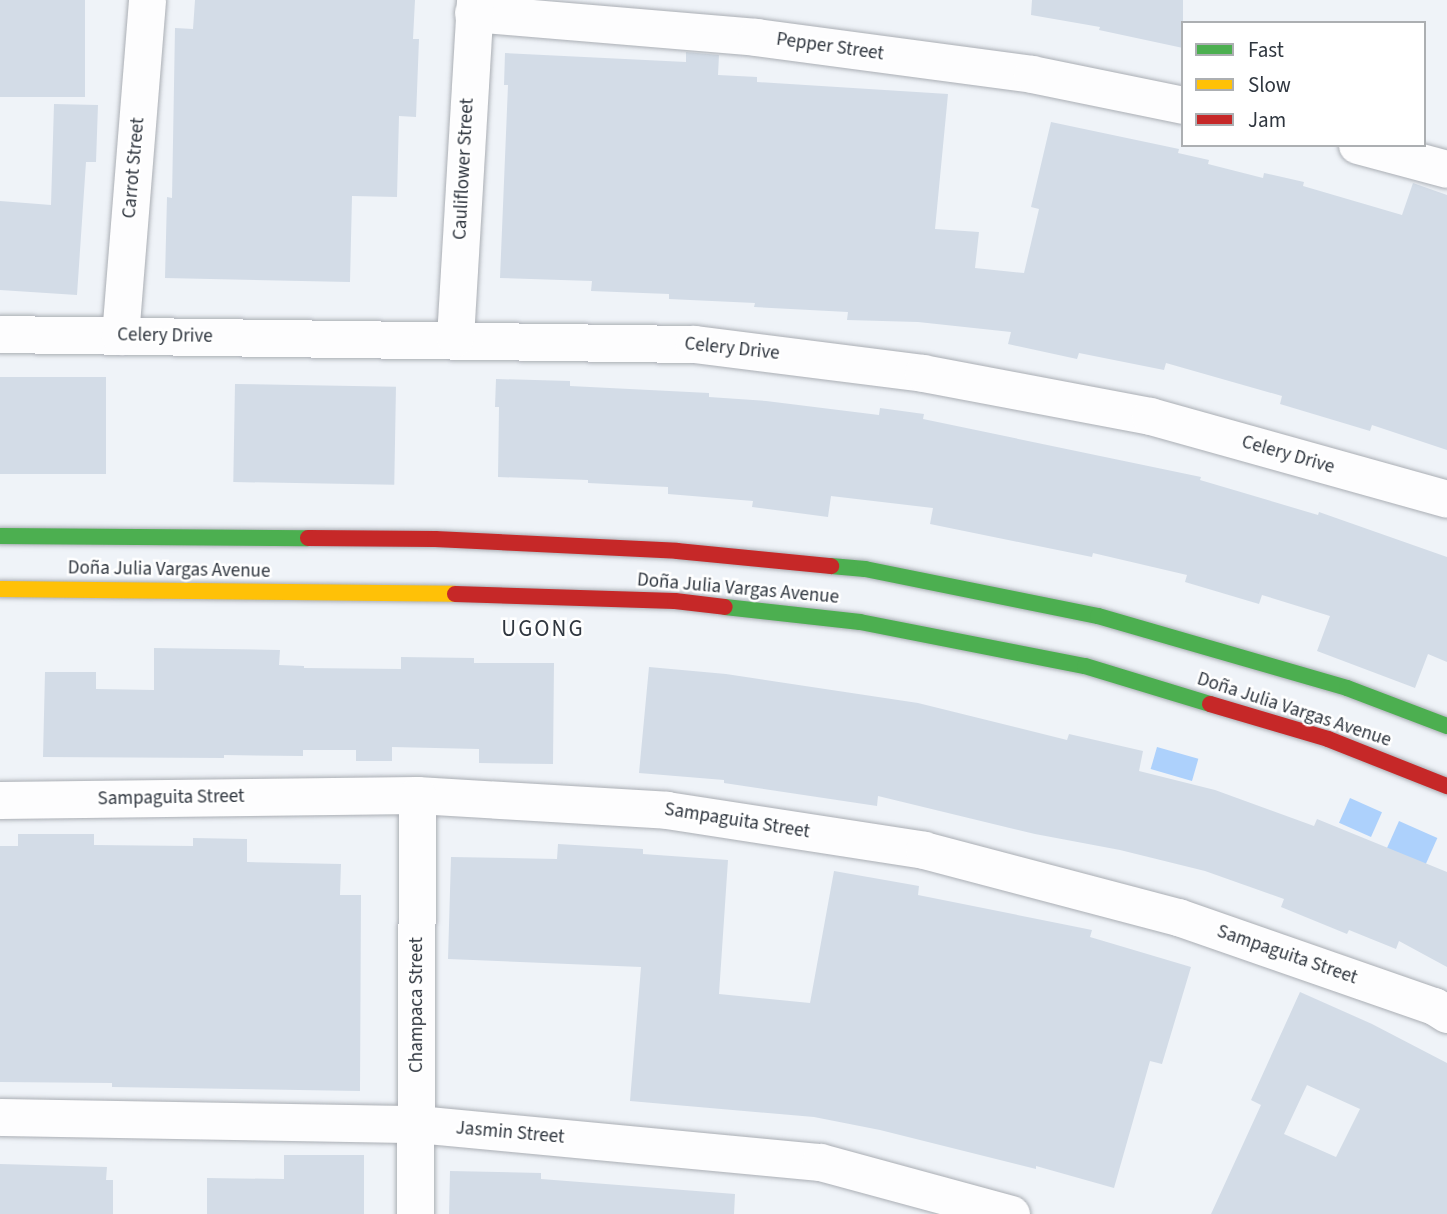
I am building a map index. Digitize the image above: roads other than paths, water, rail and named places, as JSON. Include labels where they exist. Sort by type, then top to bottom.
[{"type":"main road","name":"Doña Julia Vargas Avenue","points":[[0,536],[435,539],[677,551],[865,569],[1098,616],[1347,688],[1447,726]]},
{"type":"main road","name":"Doña Julia Vargas Avenue","points":[[0,589],[433,593],[648,600],[860,622],[1085,666],[1328,739],[1447,786]]},
{"type":"street","name":"Carrot Street","points":[[120,336],[147,0]]},
{"type":"street","name":"Pepper Street","points":[[474,6],[756,37],[1032,74],[1181,105]]},
{"type":"street","name":"Cauliflower Street","points":[[455,338],[474,6]]},
{"type":"street","points":[[1364,147],[1447,169]]},
{"type":"street","name":"Celery Drive","points":[[0,334],[455,338],[694,344],[923,373],[1150,416],[1447,499]]},
{"type":"street","name":"Sampaguita Street","points":[[0,800],[416,796],[667,810],[924,850],[1178,917],[1434,1006],[1447,1014]]},
{"type":"street","name":"Champaca Street","points":[[415,1214],[416,796]]},
{"type":"street","name":"Jasmin Street","points":[[0,1117],[416,1124],[820,1162],[1011,1214]]},
{"type":"water","points":[[1157,747],[1198,759],[1192,781],[1151,769]]},
{"type":"water","points":[[1350,798],[1382,812],[1371,837],[1339,823]]},
{"type":"water","points":[[1399,821],[1437,838],[1423,871],[1384,854]]},
{"type":"district","name":"UGONG","points":[[543,629]]}]
